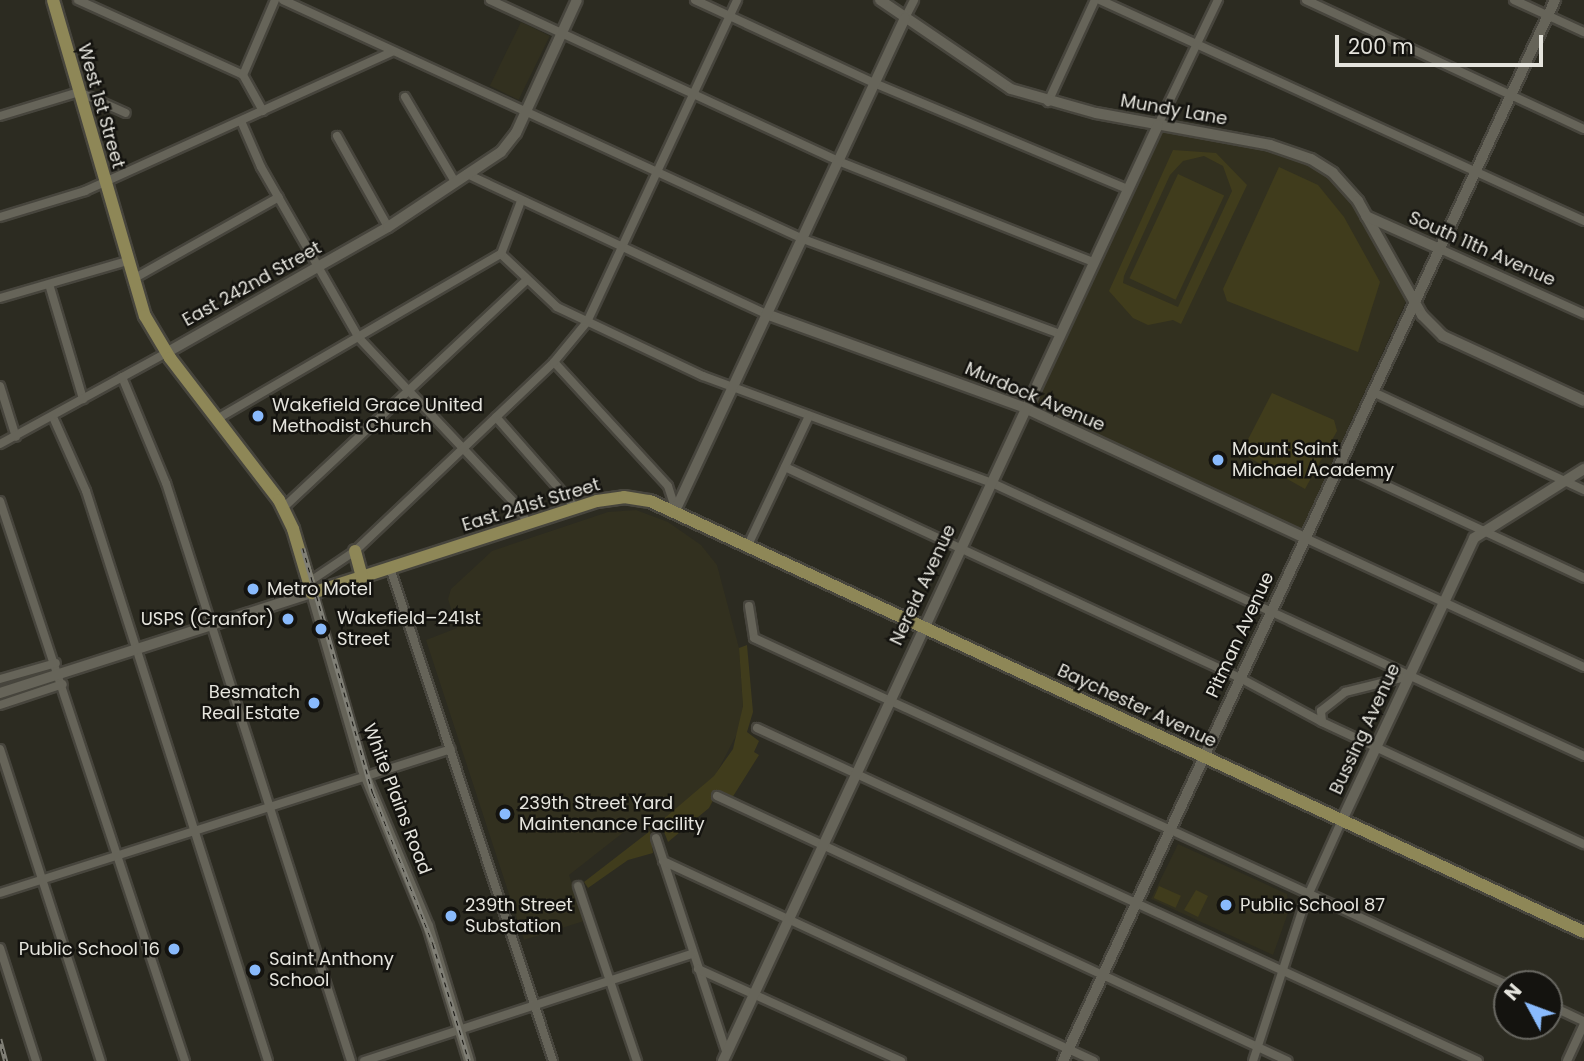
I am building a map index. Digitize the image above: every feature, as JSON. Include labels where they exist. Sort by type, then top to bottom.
[{"type":"main road","name":"West 1st Street","points":[[53,0],[116,221]]},
{"type":"main road","name":"White Plains Road","points":[[116,221],[133,279],[166,353],[283,508],[311,587]]},
{"type":"main road","name":"East 241st Street","points":[[311,587],[362,577],[576,508],[624,497],[675,511]]},
{"type":"main road","name":"Baychester Avenue","points":[[675,511],[1584,932]]},
{"type":"main road","points":[[355,551],[362,577]]},
{"type":"street","points":[[78,0],[243,75],[263,111]]},
{"type":"street","points":[[243,75],[275,0]]},
{"type":"street","points":[[283,0],[391,52],[803,239],[1060,334]]},
{"type":"street","points":[[489,0],[838,161],[1093,262]]},
{"type":"street","points":[[525,113],[577,0]]},
{"type":"street","points":[[695,0],[874,83],[1127,189]]},
{"type":"street","points":[[311,587],[355,551],[554,362],[587,322],[737,0]]},
{"type":"street","name":"Mundy Lane","points":[[880,0],[998,82],[1048,102],[1300,154],[1341,181],[1366,216],[1427,321],[1456,344],[1584,401]]},
{"type":"street","points":[[675,511],[914,0]]},
{"type":"street","points":[[1048,102],[1098,0],[1198,43],[1584,221]]},
{"type":"street","points":[[1158,125],[1218,0]]},
{"type":"street","points":[[1306,0],[1512,93],[1584,129]]},
{"type":"street","points":[[1514,0],[1584,32]]},
{"type":"street","name":"Pitman Avenue","points":[[1063,1061],[1555,0]]},
{"type":"street","points":[[0,217],[105,182],[391,52]]},
{"type":"street","points":[[0,116],[79,92],[126,113]]},
{"type":"street","points":[[405,97],[455,182]]},
{"type":"street","name":"East 242nd Street","points":[[0,444],[53,417],[388,227],[512,140],[525,113]]},
{"type":"street","points":[[241,121],[279,197],[359,338],[521,510],[528,524]]},
{"type":"street","name":"Nereid Avenue","points":[[726,1059],[923,626],[1158,125]]},
{"type":"street","points":[[337,136],[388,227]]},
{"type":"street","name":"Murdock Avenue","points":[[467,174],[766,314],[1026,408],[1584,667]]},
{"type":"street","points":[[133,279],[279,197]]},
{"type":"street","points":[[217,419],[501,254],[521,201]]},
{"type":"street","name":"South 11th Avenue","points":[[1366,216],[1584,314]]},
{"type":"street","points":[[501,254],[557,307],[587,322],[732,388],[990,482],[1584,756]]},
{"type":"street","points":[[0,298],[127,261]]},
{"type":"street","points":[[283,508],[527,280]]},
{"type":"street","points":[[49,284],[83,399]]},
{"type":"street","points":[[554,362],[668,486],[675,511]]},
{"type":"street","points":[[122,377],[166,483],[351,1061]]},
{"type":"street","points":[[0,386],[16,437]]},
{"type":"street","points":[[1373,392],[1584,490]]},
{"type":"street","points":[[748,545],[809,416]]},
{"type":"street","points":[[53,417],[86,491],[268,1061]]},
{"type":"street","points":[[496,417],[576,508]]},
{"type":"street","points":[[1340,464],[1584,578]]},
{"type":"street","points":[[785,467],[1240,678],[1322,722],[1584,844]]},
{"type":"street","name":"Bussing Avenue","points":[[1253,1061],[1309,893],[1474,538],[1584,469]]},
{"type":"street","points":[[0,501],[60,673],[185,1061]]},
{"type":"street","points":[[390,568],[553,1061]]},
{"type":"street","name":"East 241st Street","points":[[0,693],[211,625],[311,587]]},
{"type":"street","name":"White Plains Road","points":[[311,587],[366,777],[428,926],[469,1061]]},
{"type":"street","points":[[749,606],[754,638],[1493,978]]},
{"type":"street","name":"East 241st Street","points":[[0,679],[60,673]]},
{"type":"street","name":"East 241st Street","points":[[0,705],[60,673]]},
{"type":"street","points":[[1322,722],[1321,711],[1345,692],[1409,676]]},
{"type":"street","points":[[757,728],[1478,1061]]},
{"type":"street","points":[[0,749],[101,1061]]},
{"type":"street","points":[[0,893],[451,749]]},
{"type":"street","points":[[717,796],[1288,1061]]},
{"type":"street","points":[[656,838],[726,1059]]},
{"type":"street","points":[[663,861],[1094,1061]]},
{"type":"street","points":[[578,886],[637,1061]]},
{"type":"street","points":[[0,948],[36,1061]]},
{"type":"street","points":[[364,1061],[692,954]]},
{"type":"street","points":[[698,969],[901,1061]]},
{"type":"street","points":[[1563,1012],[1584,1023],[1567,1061]]},
{"type":"shaded area","points":[[521,22],[550,36],[519,100],[490,86]]},
{"type":"shaded area","points":[[1160,131],[1263,148],[1319,166],[1357,206],[1407,299],[1301,531],[1033,407]]},
{"type":"shaded area","points":[[1173,150],[1216,153],[1247,185],[1181,324],[1173,320],[1148,325],[1133,318],[1109,291]],"holes":[[[1204,156],[1223,166],[1232,191],[1178,307],[1123,283],[1170,175],[1183,161]]]},
{"type":"shaded area","points":[[1279,167],[1318,185],[1344,217],[1380,282],[1358,352],[1227,301],[1223,289]]},
{"type":"shaded area","points":[[1178,174],[1224,196],[1176,300],[1129,278]]},
{"type":"shaded area","points":[[1272,393],[1334,420],[1337,431],[1305,489],[1241,453]]},
{"type":"shaded area","points":[[636,510],[668,522],[701,545],[717,565],[739,648],[743,706],[739,730],[715,776],[696,794],[650,831],[643,817],[569,875],[584,921],[524,940],[426,640],[457,628],[448,599],[451,589],[492,551],[608,512]]},
{"type":"shaded area","points":[[747,645],[753,712],[747,732],[759,741],[754,752],[759,755],[732,798],[718,791],[709,808],[668,842],[660,822],[714,776],[733,749],[743,706],[739,648]]},
{"type":"shaded area","points":[[650,831],[653,853],[628,860],[588,888],[584,882]]},
{"type":"shaded area","name":"Public School 87","points":[[1178,844],[1287,894],[1289,910],[1273,955],[1151,899]]},
{"type":"shaded area","points":[[1159,886],[1181,896],[1176,908],[1154,898]]},
{"type":"shaded area","points":[[1196,890],[1208,896],[1198,917],[1184,910]]},
{"type":"railway","points":[[303,548],[373,793],[433,944],[469,1061]]},
{"type":"railway","points":[[0,1039],[6,1061]]},
{"type":"place","name":"Wakefield Grace United Methodist Church","points":[[258,416]]},
{"type":"place","name":"Mount Saint Michael Academy","points":[[1218,460]]},
{"type":"place","name":"Metro Motel","points":[[253,589]]},
{"type":"place","name":"USPS (Cranfor)","points":[[288,619]]},
{"type":"place","name":"Wakefield–241st Street","points":[[321,629]]},
{"type":"place","name":"Besmatch Real Estate","points":[[314,703]]},
{"type":"place","name":"239th Street Yard Maintenance Facility","points":[[505,814]]},
{"type":"place","name":"Public School 87","points":[[1226,905]]},
{"type":"place","name":"239th Street Substation","points":[[451,916]]},
{"type":"place","name":"Public School 16","points":[[174,949]]},
{"type":"place","name":"Saint Anthony School","points":[[255,970]]}]
